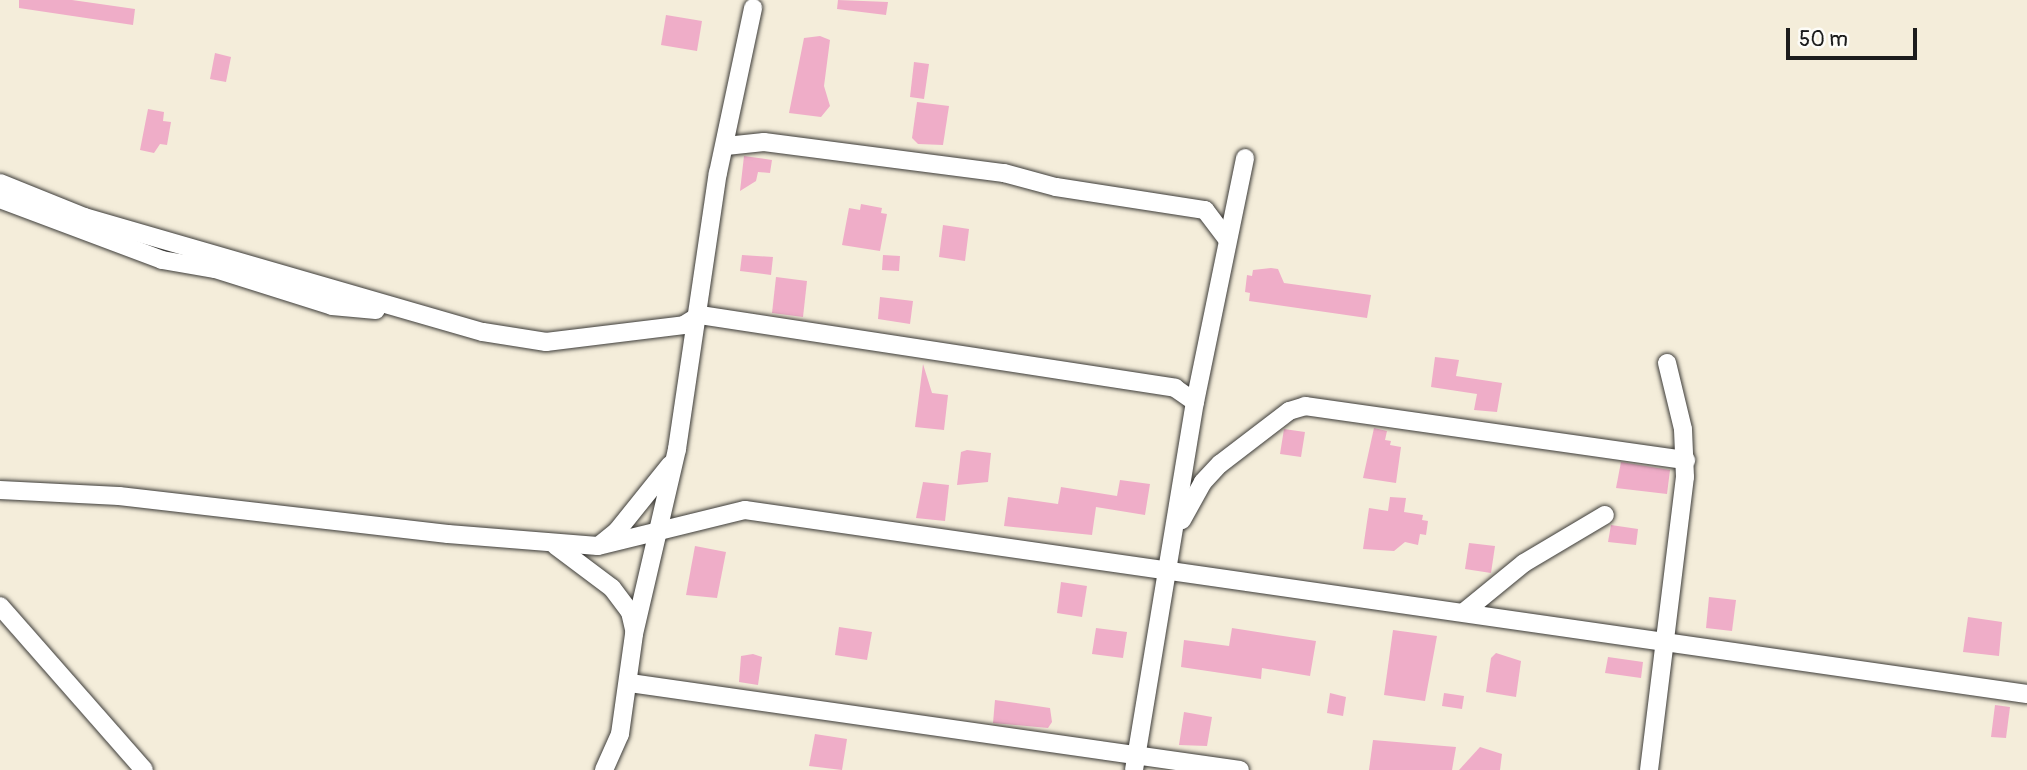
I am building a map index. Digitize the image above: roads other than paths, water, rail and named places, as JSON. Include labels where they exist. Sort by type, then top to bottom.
[{"type":"street","points":[[604,770],[620,734],[634,634],[674,460],[700,315],[718,173],[726,146],[753,8]]},
{"type":"street","points":[[726,146],[764,142],[1004,173],[1056,187],[1205,210],[1226,238]]},
{"type":"street","points":[[1135,764],[1195,402],[1226,238],[1245,158]]},
{"type":"street","points":[[0,183],[84,217],[483,332],[546,342],[684,325],[700,315],[1175,388],[1195,402]]},
{"type":"street","points":[[0,199],[162,260],[215,269],[332,306],[400,310]]},
{"type":"street","points":[[1649,770],[1668,645],[1686,460],[1667,363]]},
{"type":"street","points":[[1175,532],[1203,482],[1220,464],[1289,411],[1305,406],[1686,460]]},
{"type":"street","points":[[598,546],[617,531],[674,460]]},
{"type":"street","points":[[0,490],[119,496],[552,545],[598,546],[659,534],[745,510],[1464,612],[1668,645],[2027,694]]},
{"type":"street","points":[[1464,612],[1524,563],[1605,514]]},
{"type":"street","points":[[552,545],[575,557],[611,589],[630,612],[634,634]]},
{"type":"street","points":[[0,606],[144,770]]},
{"type":"street","points":[[629,683],[1135,764],[1240,770]]}]
